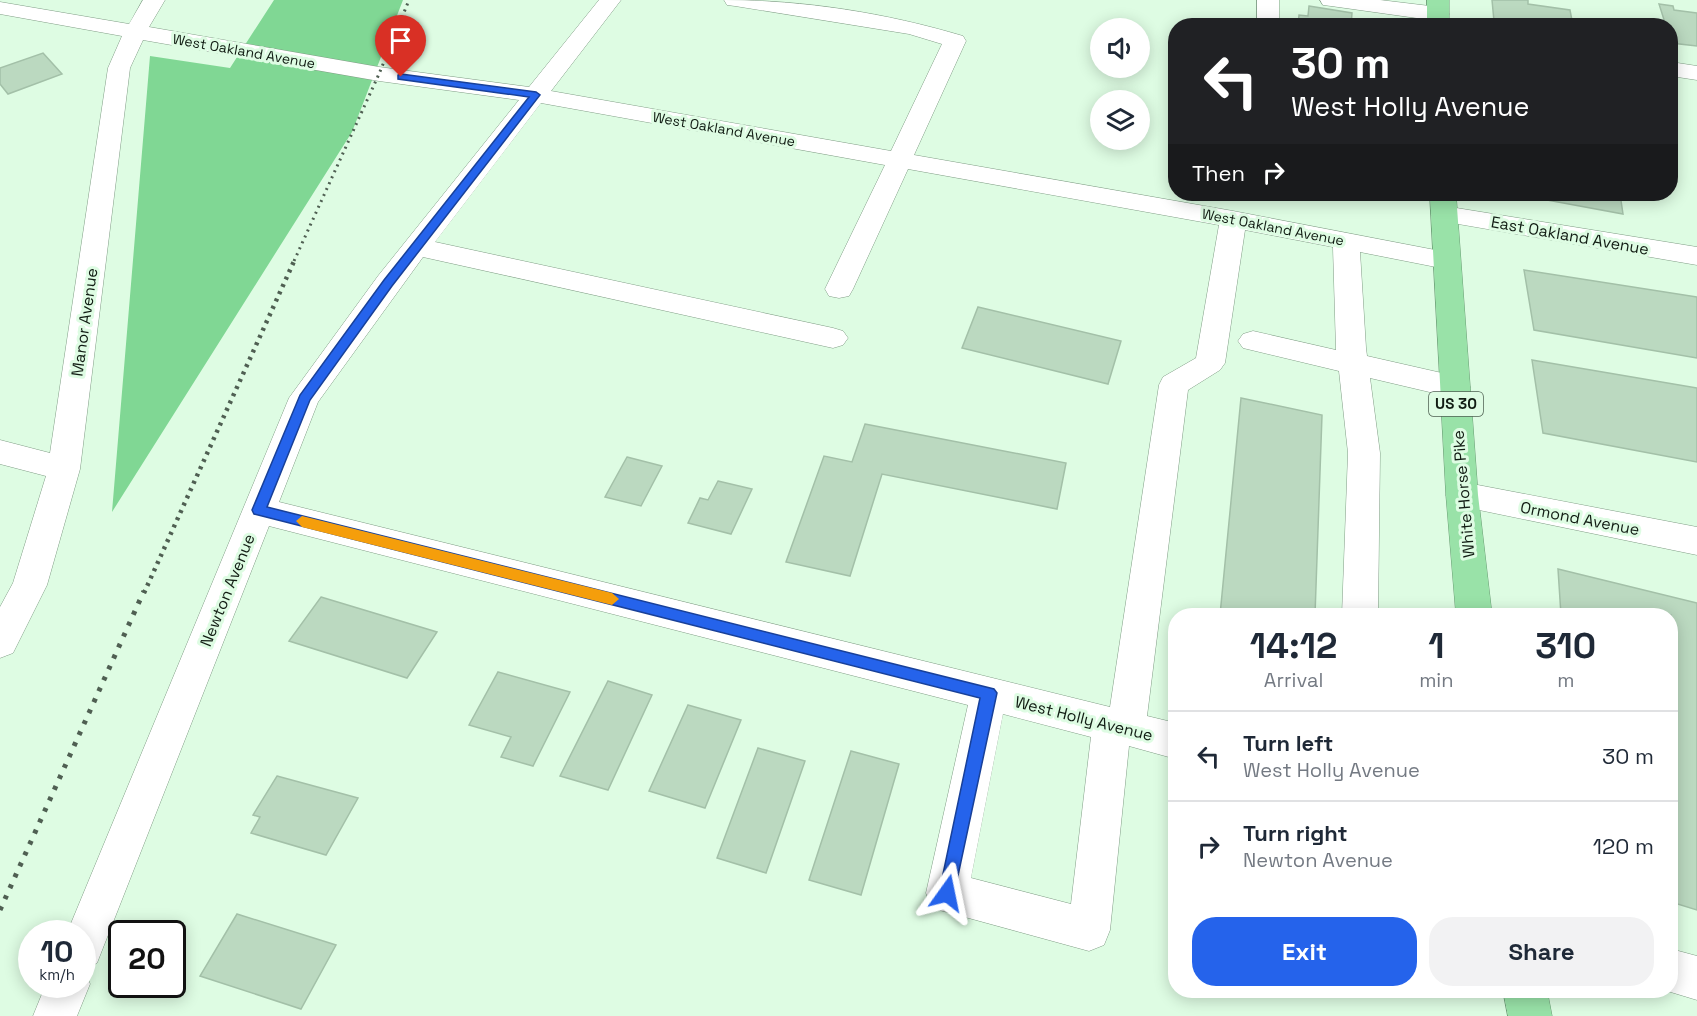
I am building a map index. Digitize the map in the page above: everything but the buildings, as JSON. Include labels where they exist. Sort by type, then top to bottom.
[{"type":"highway","name":"White Horse Pike","points":[[1443,204],[1462,495],[1473,608]]},
{"type":"highway","points":[[1527,998],[1530,1016]]},
{"type":"street","name":"Manor Avenue","points":[[0,642],[30,585],[64,469],[119,68],[135,32],[154,0]]},
{"type":"street","name":"Newton Avenue","points":[[93,920],[304,398],[388,283],[610,0]]},
{"type":"street","points":[[735,0],[912,28],[955,41],[839,289]]},
{"type":"street","points":[[1268,0],[1268,18]]},
{"type":"street","points":[[1331,0],[1387,16],[1438,13]]},
{"type":"street","name":"West Oakland Avenue","points":[[0,8],[379,74],[536,95],[1233,219],[1446,260]]},
{"type":"street","points":[[1678,70],[1697,73]]},
{"type":"street","name":"East Oakland Avenue","points":[[1443,204],[1697,256]]},
{"type":"street","points":[[989,693],[947,893],[1089,930],[1174,385],[1210,363],[1233,219]]},
{"type":"street","points":[[1346,241],[1353,364],[1364,453],[1360,608]]},
{"type":"street","points":[[418,247],[833,338]]},
{"type":"street","points":[[1253,341],[1455,387]]},
{"type":"street","points":[[0,452],[64,469]]},
{"type":"street","name":"Ormond Avenue","points":[[1462,495],[1697,541]]},
{"type":"street","name":"West Holly Avenue","points":[[259,510],[1168,739]]},
{"type":"street","points":[[1678,973],[1697,978]]},
{"type":"street","points":[[55,1016],[62,998]]},
{"type":"green space","points":[[274,0],[403,0],[352,132],[112,512],[150,56],[230,68]]},
{"type":"railway","points":[[294,261],[379,74],[409,0]]},
{"type":"railway","points":[[144,593],[295,259]]},
{"type":"railway","points":[[0,910],[144,591]]},
{"type":"slow traffic","points":[[302,521],[612,599]]},
{"type":"route","points":[[401,77],[536,95],[388,283],[304,398],[259,510],[989,693],[947,893]]}]
